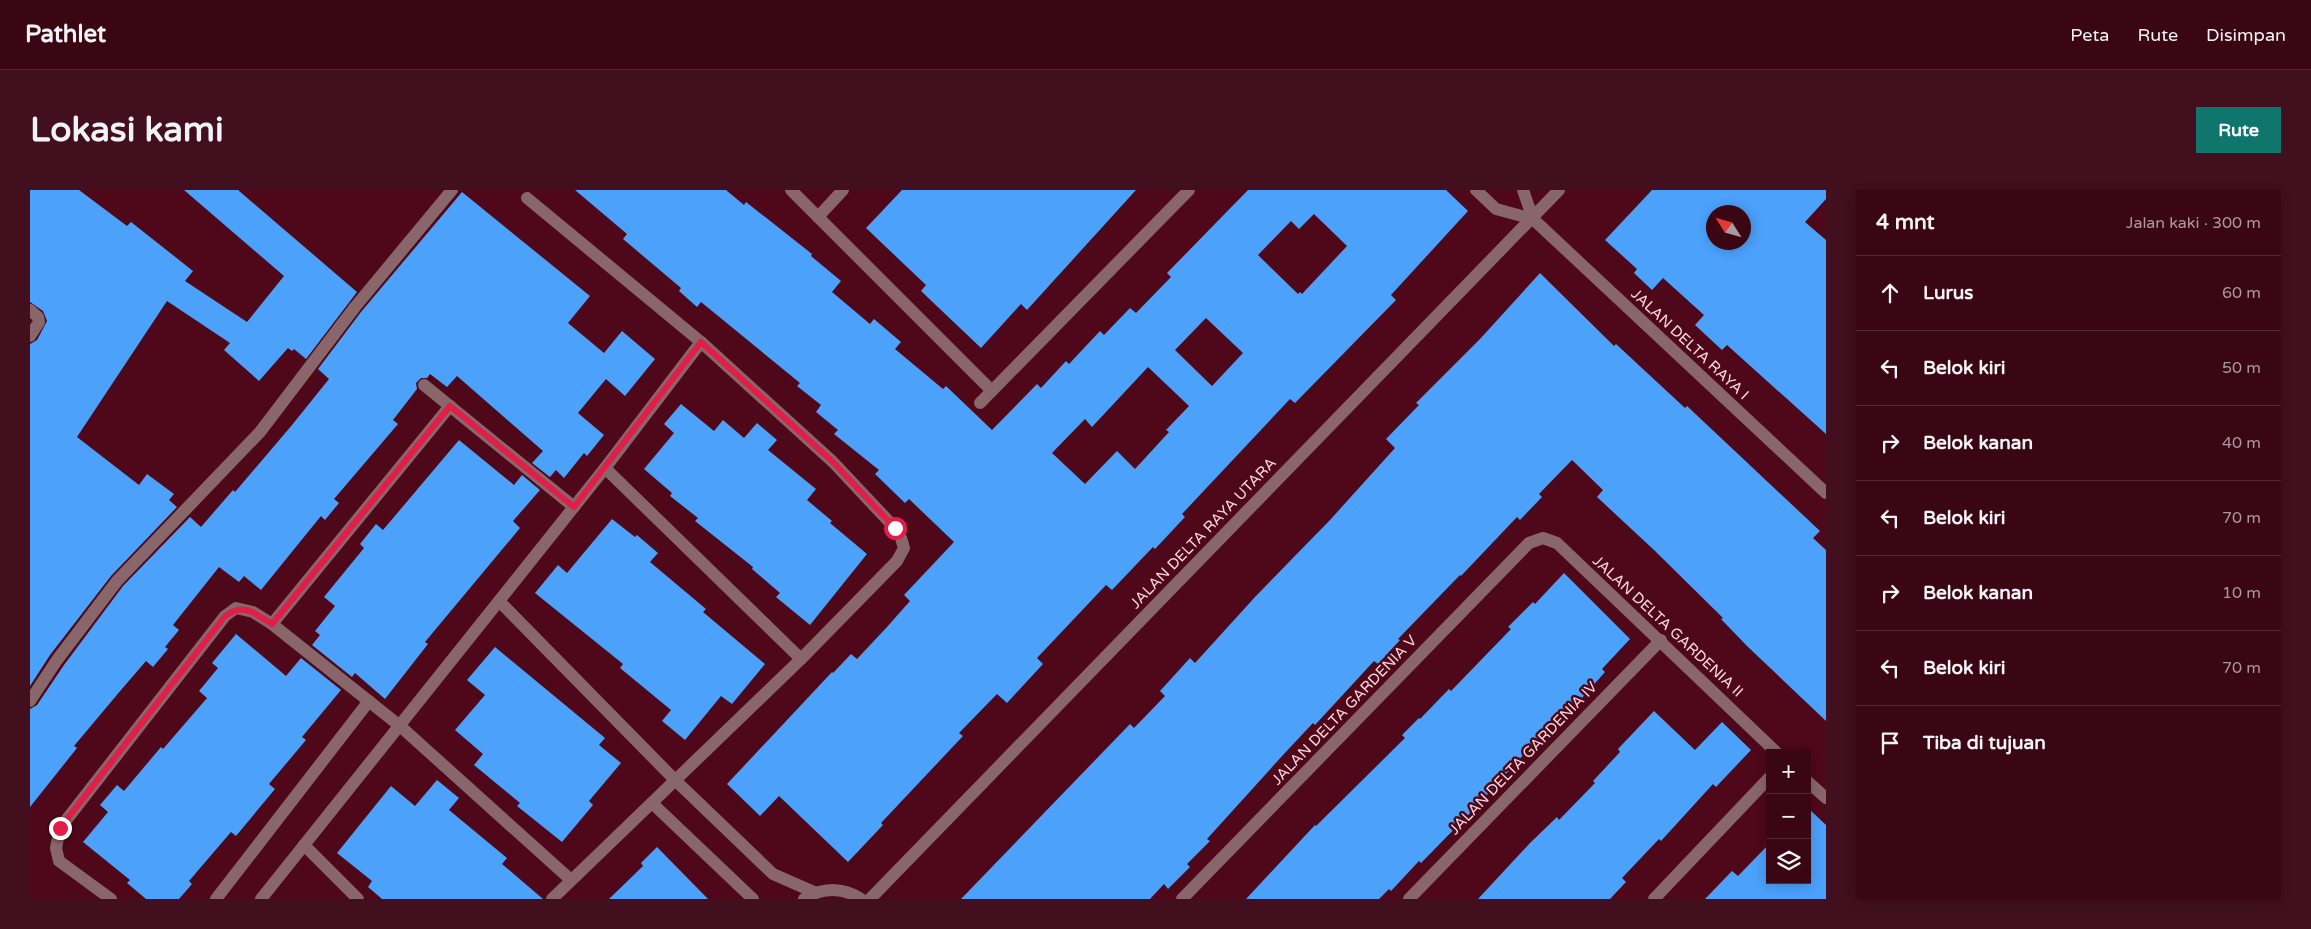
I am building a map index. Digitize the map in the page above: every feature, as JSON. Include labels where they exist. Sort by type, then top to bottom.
[{"type":"street","points":[[30,701],[57,660],[117,581],[260,432],[355,308],[452,190]]},
{"type":"street","points":[[791,190],[992,391]]},
{"type":"street","points":[[818,217],[844,190]]},
{"type":"street","points":[[980,402],[1189,190]]},
{"type":"street","points":[[1476,190],[1496,210],[1533,219]]},
{"type":"street","points":[[1523,190],[1533,219]]},
{"type":"street","name":"JALAN DELTA RAYA UTARA","points":[[870,899],[1533,219],[1559,190]]},
{"type":"street","points":[[527,198],[701,342],[833,462],[878,508],[895,528],[903,543],[903,551],[897,561],[801,659],[552,899]]},
{"type":"street","name":"JALAN DELTA RAYA I","points":[[1533,219],[1826,493]]},
{"type":"street","points":[[30,310],[38,317],[39,322],[30,336]]},
{"type":"street","points":[[261,899],[605,468],[701,342]]},
{"type":"street","points":[[424,385],[574,507]]},
{"type":"street","points":[[272,624],[450,406]]},
{"type":"street","points":[[605,468],[801,659]]},
{"type":"street","name":"JALAN DELTA GARDENIA II","points":[[1529,543],[1543,538],[1557,543],[1661,640],[1773,749]]},
{"type":"street","name":"JALAN DELTA GARDENIA V","points":[[1182,899],[1529,543]]},
{"type":"street","points":[[499,601],[676,781],[773,874],[809,896],[832,889],[851,892],[861,899]]},
{"type":"street","points":[[111,899],[59,862],[56,848],[60,828],[225,616],[236,608],[245,609],[272,624],[400,726],[571,880]]},
{"type":"street","name":"JALAN DELTA GARDENIA IV","points":[[1409,899],[1661,640]]},
{"type":"street","points":[[216,899],[369,701]]},
{"type":"street","points":[[1654,899],[1766,781]]},
{"type":"street","points":[[1811,785],[1826,798]]},
{"type":"street","points":[[652,803],[753,899]]},
{"type":"street","points":[[304,845],[358,899]]},
{"type":"building","points":[[30,190],[79,190],[127,226],[131,222],[193,271],[185,281],[247,322],[284,276],[184,190],[238,190],[357,292],[306,359],[294,349],[292,351],[288,348],[259,381],[224,350],[230,343],[167,301],[77,437],[139,485],[147,474],[174,494],[169,500],[177,507],[111,576],[50,655],[30,686],[30,344],[37,340],[47,321],[43,311],[30,302]]},
{"type":"building","points":[[575,190],[726,190],[744,205],[746,202],[812,254],[811,256],[841,281],[832,292],[870,324],[874,319],[901,342],[895,349],[943,389],[946,386],[992,430],[1037,384],[1041,388],[1066,361],[1069,364],[1100,331],[1104,335],[1130,308],[1136,313],[1171,277],[1167,273],[1248,190],[1446,190],[1468,211],[1391,295],[1396,300],[1295,403],[1290,399],[1182,514],[1185,517],[1155,549],[1153,547],[1112,590],[1106,585],[1037,658],[1043,664],[1007,703],[997,694],[959,733],[963,736],[881,823],[883,825],[848,862],[779,796],[760,816],[727,784],[832,672],[851,654],[857,659],[910,601],[904,595],[954,542],[909,499],[905,503],[875,474],[879,470],[834,434],[838,430],[816,412],[821,405],[797,386],[800,383],[701,302],[697,307],[679,291],[681,288],[623,239],[627,234]],"holes":[[[1314,214],[1347,246],[1302,294],[1300,292],[1298,294],[1258,255],[1291,221],[1299,229]],[[1206,318],[1243,353],[1212,386],[1175,350]],[[1148,367],[1189,406],[1166,430],[1169,432],[1135,469],[1117,451],[1085,484],[1052,453],[1085,419],[1092,427]]]},
{"type":"building","points":[[902,190],[1136,190],[1027,310],[1021,304],[981,348],[921,291],[926,285],[866,228]]},
{"type":"building","points":[[1652,190],[1826,190],[1826,199],[1805,222],[1826,240],[1826,434],[1727,345],[1722,350],[1695,325],[1704,315],[1663,278],[1652,290],[1634,273],[1637,269],[1605,240]]},
{"type":"building","points":[[462,192],[590,296],[568,323],[604,353],[622,331],[655,359],[625,396],[606,379],[578,413],[604,435],[587,456],[584,453],[564,478],[556,470],[550,477],[532,463],[543,451],[457,376],[447,387],[430,374],[427,378],[421,378],[416,383],[417,389],[393,420],[398,424],[334,499],[339,503],[325,520],[321,516],[261,590],[244,576],[239,582],[219,567],[173,625],[179,630],[165,647],[168,649],[153,667],[146,661],[74,746],[77,748],[30,807],[30,709],[37,705],[64,665],[123,586],[190,517],[201,527],[233,490],[235,492],[292,425],[329,379],[318,369],[361,312]]},
{"type":"building","points":[[1540,273],[1614,346],[1616,344],[1685,408],[1687,406],[1820,531],[1813,538],[1826,550],[1826,721],[1747,646],[1721,619],[1723,618],[1654,550],[1597,497],[1603,490],[1572,460],[1539,494],[1542,497],[1520,520],[1517,517],[1398,639],[1400,640],[1378,664],[1374,661],[1315,725],[1313,723],[1207,839],[1210,841],[1187,864],[1190,867],[1168,889],[1164,884],[1150,899],[961,899],[1130,724],[1134,728],[1165,696],[1160,691],[1190,658],[1195,663],[1255,597],[1330,520],[1395,448],[1386,439],[1419,405],[1416,403],[1480,339]]},
{"type":"building","points":[[681,404],[714,431],[723,420],[744,438],[757,423],[777,440],[768,450],[816,489],[807,500],[832,521],[830,523],[867,554],[810,625],[776,597],[780,593],[752,569],[753,567],[695,521],[698,518],[670,496],[672,493],[644,469],[674,433],[664,424]]},
{"type":"building","points":[[459,440],[514,485],[522,475],[540,490],[513,521],[520,528],[425,642],[428,644],[385,699],[355,673],[352,677],[312,645],[320,635],[315,631],[335,606],[324,597],[364,548],[360,544],[376,524],[383,530]]},
{"type":"building","points":[[612,519],[635,537],[637,535],[658,553],[650,562],[706,609],[703,612],[765,664],[732,704],[721,696],[685,740],[662,721],[671,710],[620,668],[623,664],[535,593],[558,565],[567,573]]},
{"type":"building","points":[[1564,573],[1630,639],[1602,669],[1605,672],[1561,720],[1558,717],[1475,808],[1421,863],[1419,861],[1391,891],[1389,889],[1379,899],[1246,899],[1315,825],[1405,738],[1402,735],[1449,689],[1451,691],[1511,629],[1508,627],[1533,602],[1535,604]]},
{"type":"building","points":[[236,634],[286,676],[301,658],[341,690],[302,737],[306,740],[269,784],[275,789],[236,836],[231,832],[189,881],[192,884],[179,899],[146,899],[127,883],[130,880],[83,842],[108,812],[100,805],[117,785],[124,791],[161,747],[163,749],[207,698],[199,691],[218,668],[212,663]]},
{"type":"building","points":[[495,647],[605,738],[599,745],[621,763],[589,801],[593,805],[562,842],[517,806],[520,803],[474,765],[483,754],[455,730],[485,695],[467,680]]},
{"type":"building","points":[[1654,711],[1695,750],[1722,722],[1751,750],[1716,787],[1713,784],[1661,841],[1659,839],[1622,878],[1626,882],[1610,899],[1478,899],[1530,843],[1557,817],[1559,820],[1595,783],[1593,781],[1620,752],[1618,749]]},
{"type":"building","points":[[437,780],[459,798],[449,810],[507,858],[502,864],[543,899],[382,899],[368,887],[372,881],[337,853],[391,786],[415,806]]},
{"type":"building","points":[[1811,811],[1826,825],[1826,899],[1705,899],[1732,871],[1738,876],[1766,847],[1766,884],[1811,884]]},
{"type":"building","points":[[657,847],[708,899],[609,899],[643,866],[641,863]]},
{"type":"route","points":[[60,828],[225,616],[236,608],[245,609],[272,624],[450,406],[574,507],[701,342],[833,462],[895,528]]}]
